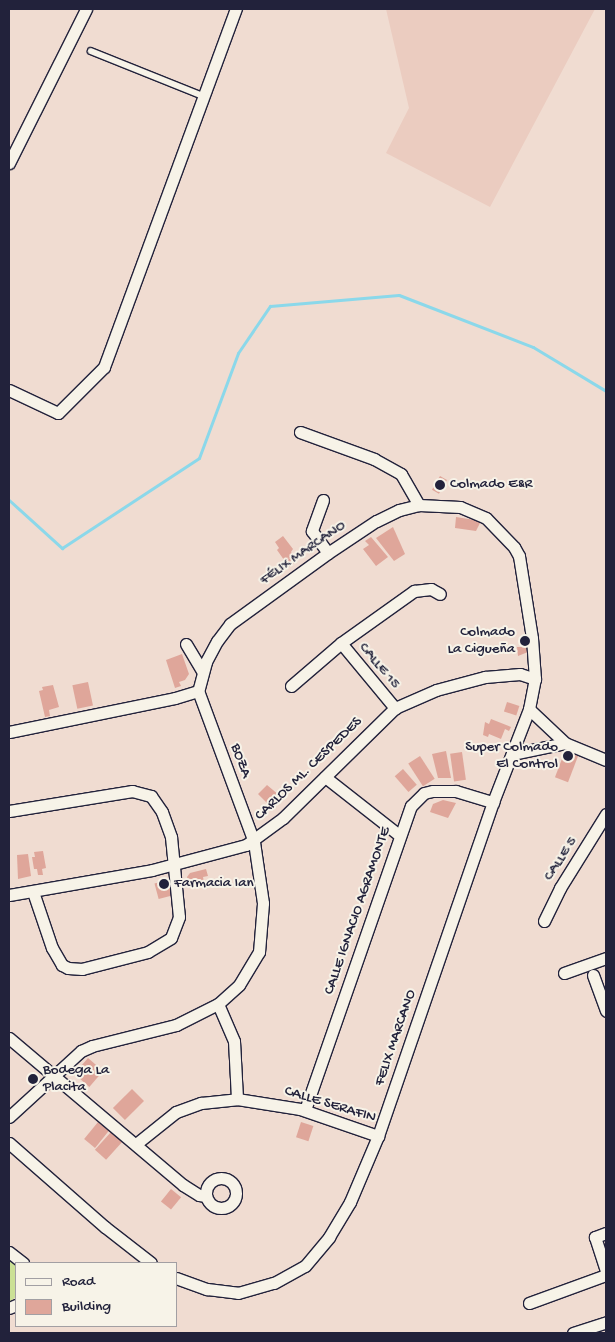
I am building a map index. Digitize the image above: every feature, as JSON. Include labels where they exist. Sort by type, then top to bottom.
[{"type":"street","points":[[9,163],[86,9]]},
{"type":"street","points":[[9,390],[58,413],[104,367],[236,9]]},
{"type":"street","points":[[300,432],[374,459],[400,474],[419,505]]},
{"type":"street","points":[[323,500],[312,531],[328,553]]},
{"type":"street","name":"FÉLIX MARCANO","points":[[198,690],[202,672],[217,641],[230,624],[328,553],[376,521],[399,510],[419,505],[460,507],[486,518],[514,547],[519,556],[532,638],[535,679]]},
{"type":"street","points":[[291,686],[341,643],[414,591],[431,589],[440,594]]},
{"type":"street","name":"CALLE 15","points":[[341,643],[394,708]]},
{"type":"street","points":[[186,644],[202,672]]},
{"type":"street","name":"CARLOS ML. CESPEDES","points":[[9,895],[175,865],[254,842],[283,818],[394,708],[436,690],[485,677],[520,674],[535,679]]},
{"type":"street","name":"FELIX MARCANO","points":[[178,1279],[207,1289],[238,1293],[274,1283],[305,1266],[329,1237],[350,1202],[378,1136],[493,802],[529,710],[535,679]]},
{"type":"street","points":[[9,732],[175,698],[198,690]]},
{"type":"street","name":"BOZA","points":[[9,1117],[81,1051],[92,1046],[176,1025],[218,1004],[239,985],[259,952],[263,903],[254,842],[198,690]]},
{"type":"street","points":[[529,710],[565,743],[606,760]]},
{"type":"street","points":[[512,754],[565,743]]},
{"type":"street","points":[[324,777],[399,835]]},
{"type":"street","points":[[9,811],[132,791],[151,796],[162,812],[171,837],[180,917],[171,938],[148,952],[82,969],[68,968],[58,960],[44,928],[33,892]]},
{"type":"street","name":"CALLE IGNACIO AGRAMONTE","points":[[305,1110],[399,835],[411,806],[424,793],[456,791],[493,802]]},
{"type":"street","name":"CALLE 5","points":[[544,922],[560,888],[606,814]]},
{"type":"street","points":[[564,973],[606,958]]},
{"type":"street","points":[[593,975],[606,1011]]},
{"type":"street","points":[[218,1004],[234,1041],[237,1099]]},
{"type":"street","points":[[9,1038],[183,1185],[199,1195],[206,1196]]},
{"type":"street","name":"CALLE SERAFIN","points":[[136,1144],[176,1112],[201,1103],[237,1099],[305,1110],[378,1136]]},
{"type":"street","points":[[9,1143],[105,1227],[150,1262]]},
{"type":"street","points":[[606,1233],[595,1237],[606,1270]]},
{"type":"street","points":[[9,1252],[22,1262]]},
{"type":"street","points":[[529,1303],[606,1275]]},
{"type":"street","points":[[573,1333],[606,1322]]},
{"type":"lane","points":[[91,51],[203,96]]},
{"type":"shaded area","points":[[386,9],[595,9],[490,207],[386,153],[409,108]]},
{"type":"green space","points":[[9,1261],[15,1264],[15,1298],[9,1302]]},
{"type":"building","name":"Colmado E&R","points":[[440,476],[447,480],[439,494],[432,490]]},
{"type":"building","points":[[456,517],[481,521],[476,531],[455,528]]},
{"type":"building","points":[[393,527],[405,554],[394,561],[376,538]]},
{"type":"building","points":[[283,536],[293,549],[291,552],[297,561],[289,567],[277,550],[279,548],[275,542]]},
{"type":"building","points":[[371,537],[388,557],[376,566],[363,549],[369,545],[365,541]]},
{"type":"building","name":"Colmado La Cigueña","points":[[528,634],[528,652],[518,656],[517,647],[521,647],[520,636]]},
{"type":"building","points":[[182,654],[189,674],[185,680],[179,682],[181,686],[175,688],[166,660]]},
{"type":"building","points":[[88,682],[93,705],[77,709],[72,685]]},
{"type":"building","points":[[53,685],[59,707],[49,710],[50,716],[45,717],[39,691],[43,690],[42,687]]},
{"type":"building","points":[[507,702],[519,706],[516,716],[504,712]]},
{"type":"building","points":[[491,719],[511,727],[509,731],[505,729],[501,739],[489,734],[488,737],[483,735],[485,722],[489,724]]},
{"type":"building","points":[[446,751],[451,778],[438,778],[432,754]]},
{"type":"building","points":[[565,751],[578,756],[568,782],[555,777]]},
{"type":"building","points":[[462,752],[466,780],[454,781],[450,754]]},
{"type":"building","points":[[420,756],[435,779],[423,786],[408,764]]},
{"type":"building","points":[[403,769],[417,785],[408,792],[395,776]]},
{"type":"building","points":[[267,785],[279,795],[274,800],[277,802],[272,808],[258,794]]},
{"type":"building","points":[[443,800],[456,803],[448,818],[430,812],[433,804]]},
{"type":"building","points":[[43,851],[46,868],[42,869],[43,875],[38,875],[37,869],[34,869],[32,857],[35,857],[34,852]]},
{"type":"building","points":[[28,854],[31,876],[18,879],[17,855]]},
{"type":"building","points":[[206,869],[208,876],[203,877],[204,882],[189,885],[187,877],[190,873]]},
{"type":"building","points":[[168,880],[172,895],[159,899],[154,884]]},
{"type":"building","points":[[88,1058],[103,1071],[89,1087],[74,1074]]},
{"type":"building","name":"Bodega La Placita","points":[[33,1073],[38,1079],[34,1084],[28,1078]]},
{"type":"building","points":[[132,1089],[144,1101],[125,1120],[113,1108]]},
{"type":"building","points":[[98,1122],[109,1131],[95,1148],[84,1139]]},
{"type":"building","points":[[301,1122],[313,1126],[308,1141],[296,1137]]},
{"type":"building","points":[[111,1132],[122,1142],[106,1160],[95,1150]]},
{"type":"building","points":[[171,1189],[181,1197],[171,1210],[161,1201]]},
{"type":"waterway","points":[[9,500],[62,548],[199,458],[238,353],[270,306],[399,295],[533,347],[606,391]]},
{"type":"place","name":"Colmado E&R","points":[[440,485]]},
{"type":"place","name":"Colmado La Cigueña","points":[[525,641]]},
{"type":"place","name":"Super Colmado El Control","points":[[568,756]]},
{"type":"place","name":"Farmacia Ian","points":[[164,884]]},
{"type":"place","name":"Bodega La Placita","points":[[33,1079]]}]
